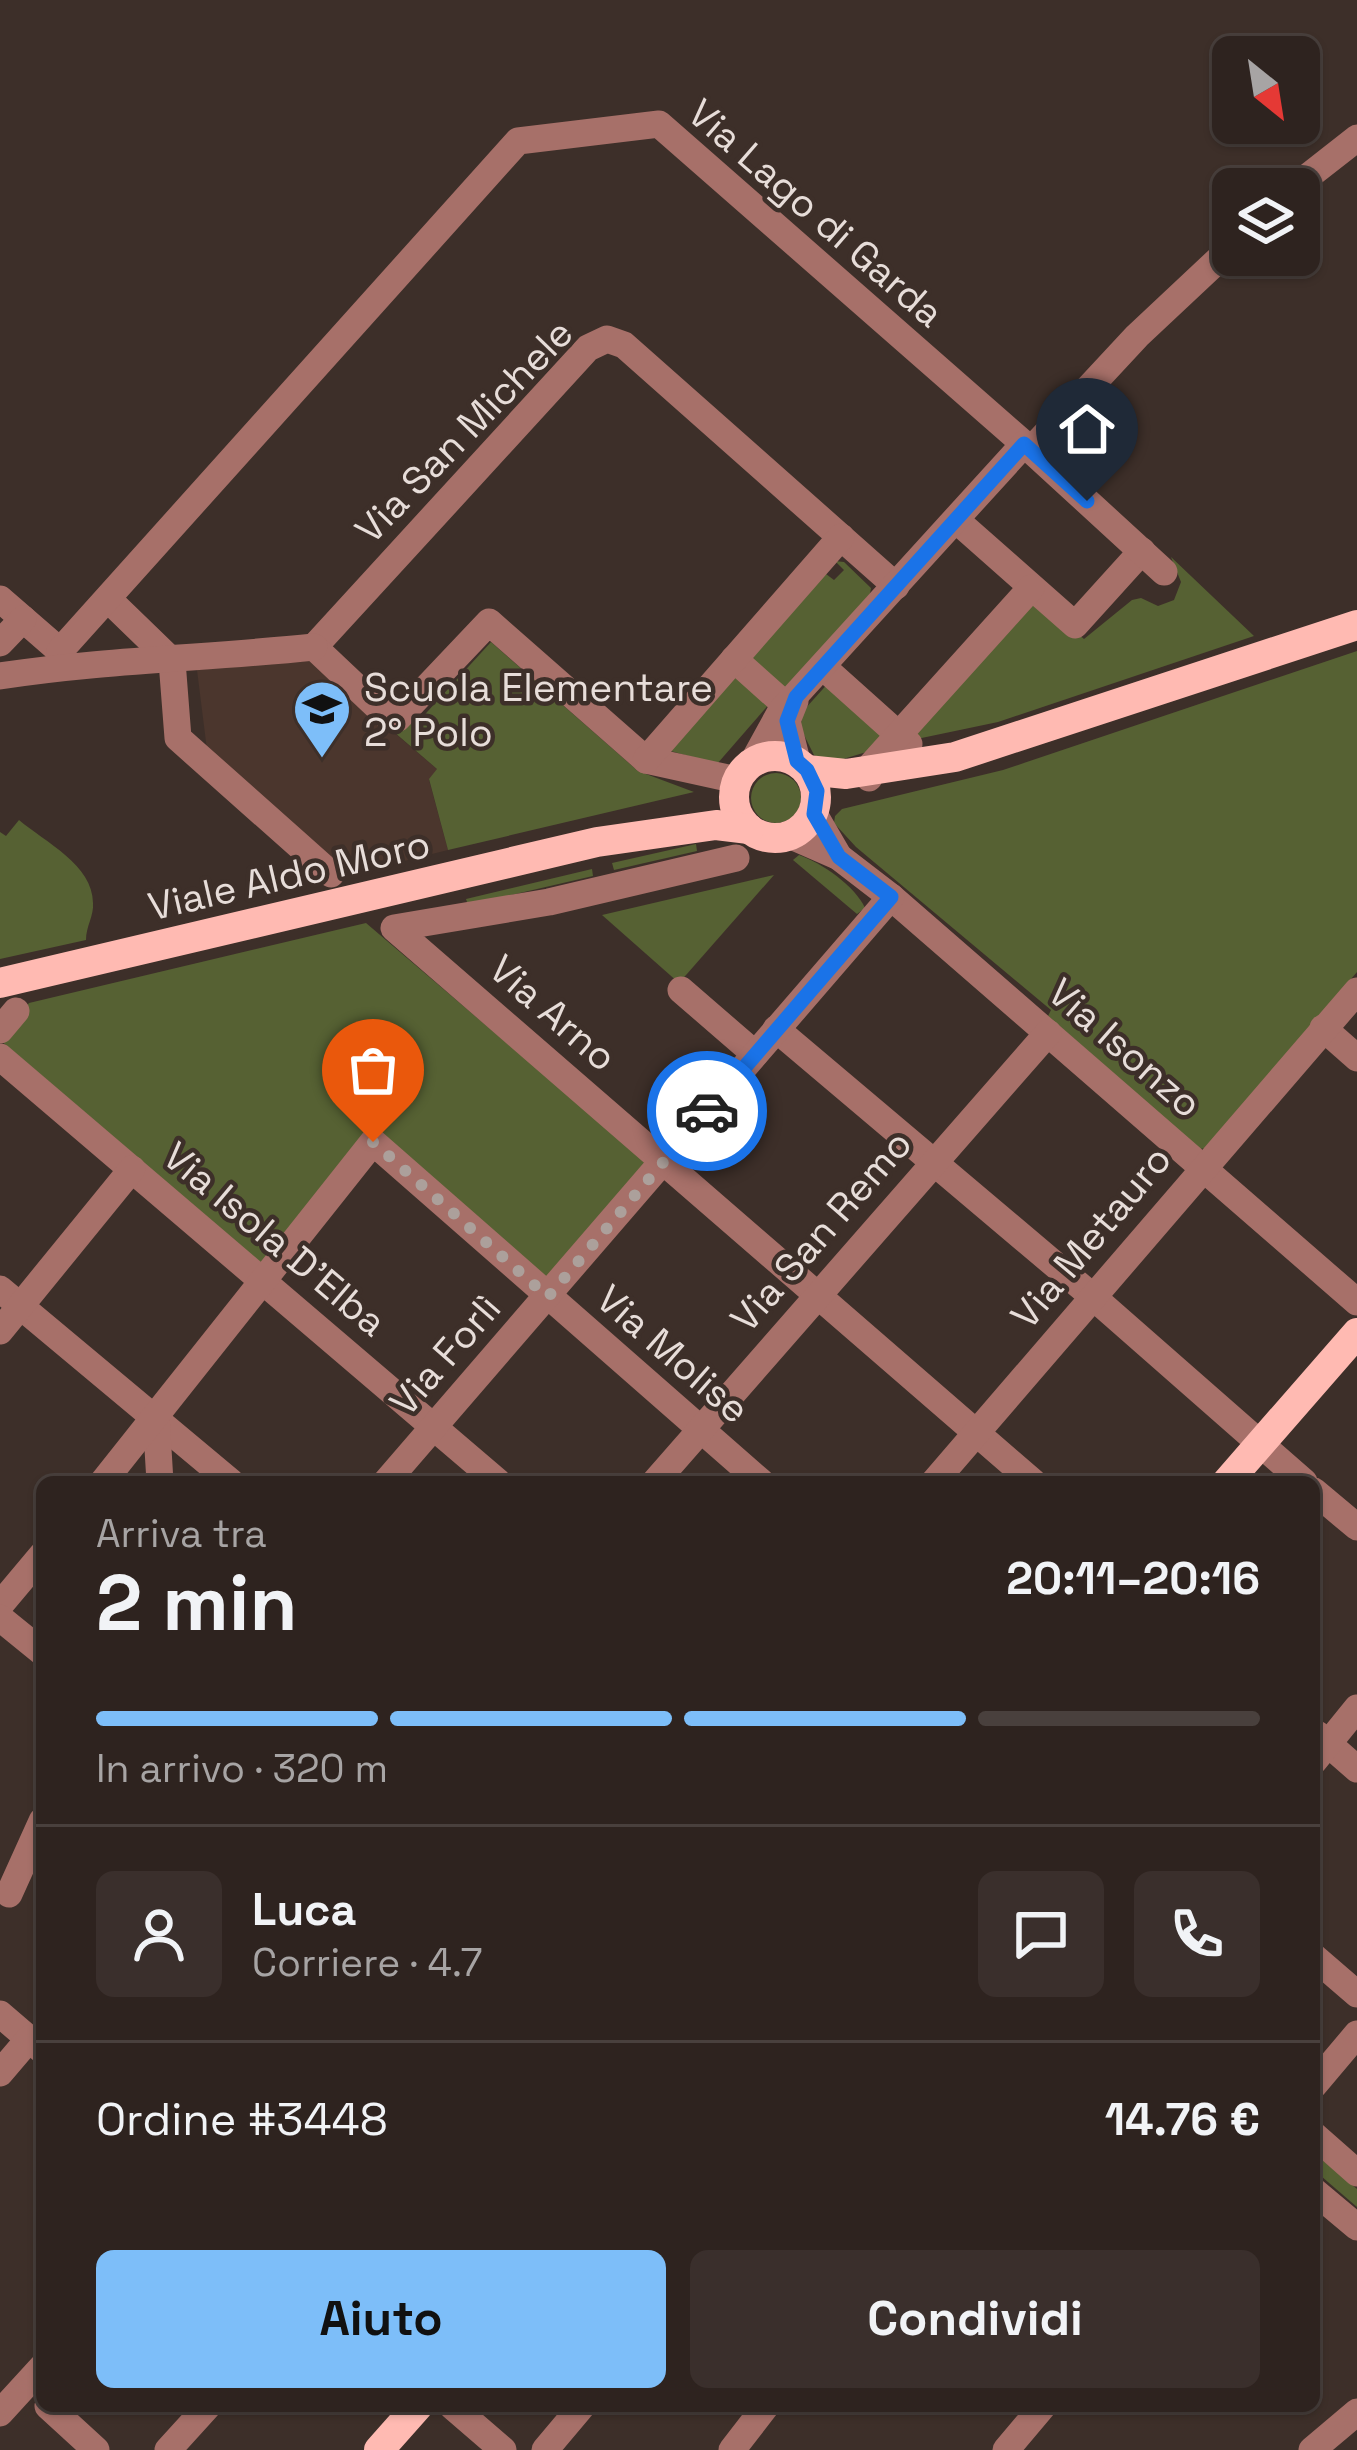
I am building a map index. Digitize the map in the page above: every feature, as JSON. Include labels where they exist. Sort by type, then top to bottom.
[{"type":"main road","name":"Viale Aldo Moro","points":[[597,842],[716,825],[742,843],[790,836],[815,808],[868,778],[1012,741],[1357,625]]},
{"type":"main road","name":"Viale Aldo Moro","points":[[0,983],[597,842],[695,810],[775,755],[802,766],[868,778]]},
{"type":"main road","points":[[802,766],[817,791],[815,808]]},
{"type":"main road","points":[[742,777],[737,815],[742,843]]},
{"type":"main road","points":[[1232,1476],[1357,1333]]},
{"type":"main road","points":[[379,2450],[413,2412]]},
{"type":"street","name":"Via Lago di Garda","points":[[59,659],[518,141],[659,124],[1165,572]]},
{"type":"street","points":[[1319,168],[1357,138]]},
{"type":"street","points":[[0,676],[59,659],[172,662],[314,647],[386,715],[398,718],[489,622],[646,760],[742,777],[776,717],[956,520],[1212,266]]},
{"type":"street","name":"Via San Michele","points":[[314,647],[588,348],[607,338],[624,345],[896,586]]},
{"type":"street","points":[[956,520],[1075,625],[1142,551]]},
{"type":"street","points":[[646,760],[841,537]]},
{"type":"street","points":[[868,778],[899,735],[1031,588]]},
{"type":"street","points":[[0,598],[59,659]]},
{"type":"street","points":[[109,600],[172,662],[178,738],[331,874]]},
{"type":"street","points":[[0,643],[23,619]]},
{"type":"street","points":[[734,659],[791,704]]},
{"type":"street","points":[[823,667],[899,735],[939,761]]},
{"type":"street","points":[[791,704],[787,721],[802,766]]},
{"type":"street","points":[[815,808],[839,857]]},
{"type":"street","points":[[790,836],[839,857]]},
{"type":"street","name":"Via Arno","points":[[742,843],[549,902],[394,928],[1026,1476]]},
{"type":"street","name":"Via Isonzo","points":[[839,857],[1357,1302]]},
{"type":"street","name":"Via Forlì","points":[[391,1476],[891,897]]},
{"type":"street","points":[[681,990],[755,1054]]},
{"type":"street","name":"Via Metauro","points":[[939,1476],[1357,991]]},
{"type":"street","points":[[1323,1028],[1357,1058]]},
{"type":"street","points":[[776,1029],[1297,1476]]},
{"type":"street","name":"Via San Remo","points":[[661,1476],[1048,1033]]},
{"type":"street","name":"Via Isola D'Elba","points":[[0,1057],[491,1476]]},
{"type":"street","name":"Via Molise","points":[[262,1279],[373,1142],[753,1476]]},
{"type":"street","points":[[0,1331],[10,1298],[131,1169]]},
{"type":"street","points":[[108,1476],[262,1279]]},
{"type":"street","points":[[10,1298],[224,1476]]},
{"type":"street","points":[[156,1416],[160,1476]]},
{"type":"street","points":[[1320,1496],[1357,1528]]},
{"type":"street","points":[[0,1606],[36,1562]]},
{"type":"street","points":[[0,1618],[36,1647]]},
{"type":"street","points":[[1320,1744],[1357,1708]]},
{"type":"street","points":[[1320,1746],[1357,1768]]},
{"type":"street","points":[[5,1901],[36,1834]]},
{"type":"street","points":[[5,1901],[36,1868]]},
{"type":"street","points":[[1320,1962],[1357,1994]]},
{"type":"street","points":[[0,2014],[35,2045],[0,2073]]},
{"type":"street","points":[[1320,2078],[1357,2034]]},
{"type":"street","points":[[1320,2140],[1357,2173]]},
{"type":"street","points":[[1320,2196],[1357,2227]]},
{"type":"street","points":[[0,2413],[36,2392]]},
{"type":"street","points":[[60,2412],[95,2450]]},
{"type":"street","points":[[168,2450],[203,2412]]},
{"type":"street","points":[[459,2412],[503,2450]]},
{"type":"street","points":[[545,2450],[578,2412]]},
{"type":"street","points":[[732,2450],[761,2412]]},
{"type":"street","points":[[1006,2450],[1038,2412]]},
{"type":"street","points":[[1312,2450],[1357,2412]]},
{"type":"shaded area","name":"Scuola Elementare 2° Polo","points":[[308,659],[438,770],[429,780],[448,850],[352,874],[207,750],[197,670]]},
{"type":"green space","points":[[1171,557],[1254,636],[998,722],[912,740],[1031,594],[1084,639],[1132,600],[1141,598],[1158,606],[1174,600],[1181,582]]},
{"type":"green space","points":[[835,561],[844,562],[871,588],[870,594],[782,693],[741,656],[818,568],[834,580],[844,570]]},
{"type":"green space","points":[[491,642],[638,771],[694,792],[448,850],[429,779],[437,769],[387,726],[417,723]]},
{"type":"green space","points":[[1357,651],[1357,972],[1206,1148],[1200,1149],[1048,1016],[1051,1010],[856,847],[834,823],[842,809],[1003,770]]},
{"type":"green space","points":[[731,667],[771,702],[717,764],[660,748]]},
{"type":"green space","points":[[831,680],[894,735],[883,747],[830,763],[814,755],[800,727],[804,710]]},
{"type":"green space","points":[[776,773],[794,780],[801,798],[794,816],[776,823],[758,816],[751,798],[758,780]]},
{"type":"green space","points":[[19,820],[76,866],[91,889],[93,908],[86,940],[0,959],[0,832],[6,836]]},
{"type":"green space","points":[[696,844],[697,851],[614,870],[612,863]]},
{"type":"green space","points":[[799,855],[837,876],[865,908],[857,914],[793,860]]},
{"type":"green space","points":[[592,869],[593,876],[468,905],[466,899]]},
{"type":"green space","points":[[774,875],[679,983],[602,915]]},
{"type":"green space","points":[[366,923],[651,1166],[548,1286],[368,1129],[262,1264],[0,1040],[29,1003]]},
{"type":"green space","points":[[1320,2158],[1357,2189],[1357,2207],[1320,2175]]},
{"type":"way so far","points":[[373,1142],[548,1297],[707,1111]]},
{"type":"place","name":"Scuola Elementare 2° Polo","points":[[322,760]]},
{"type":"route","points":[[707,1111],[891,897],[839,857],[814,814],[814,780],[797,761],[790,742],[787,721],[796,697],[1024,444],[1087,501]]}]
